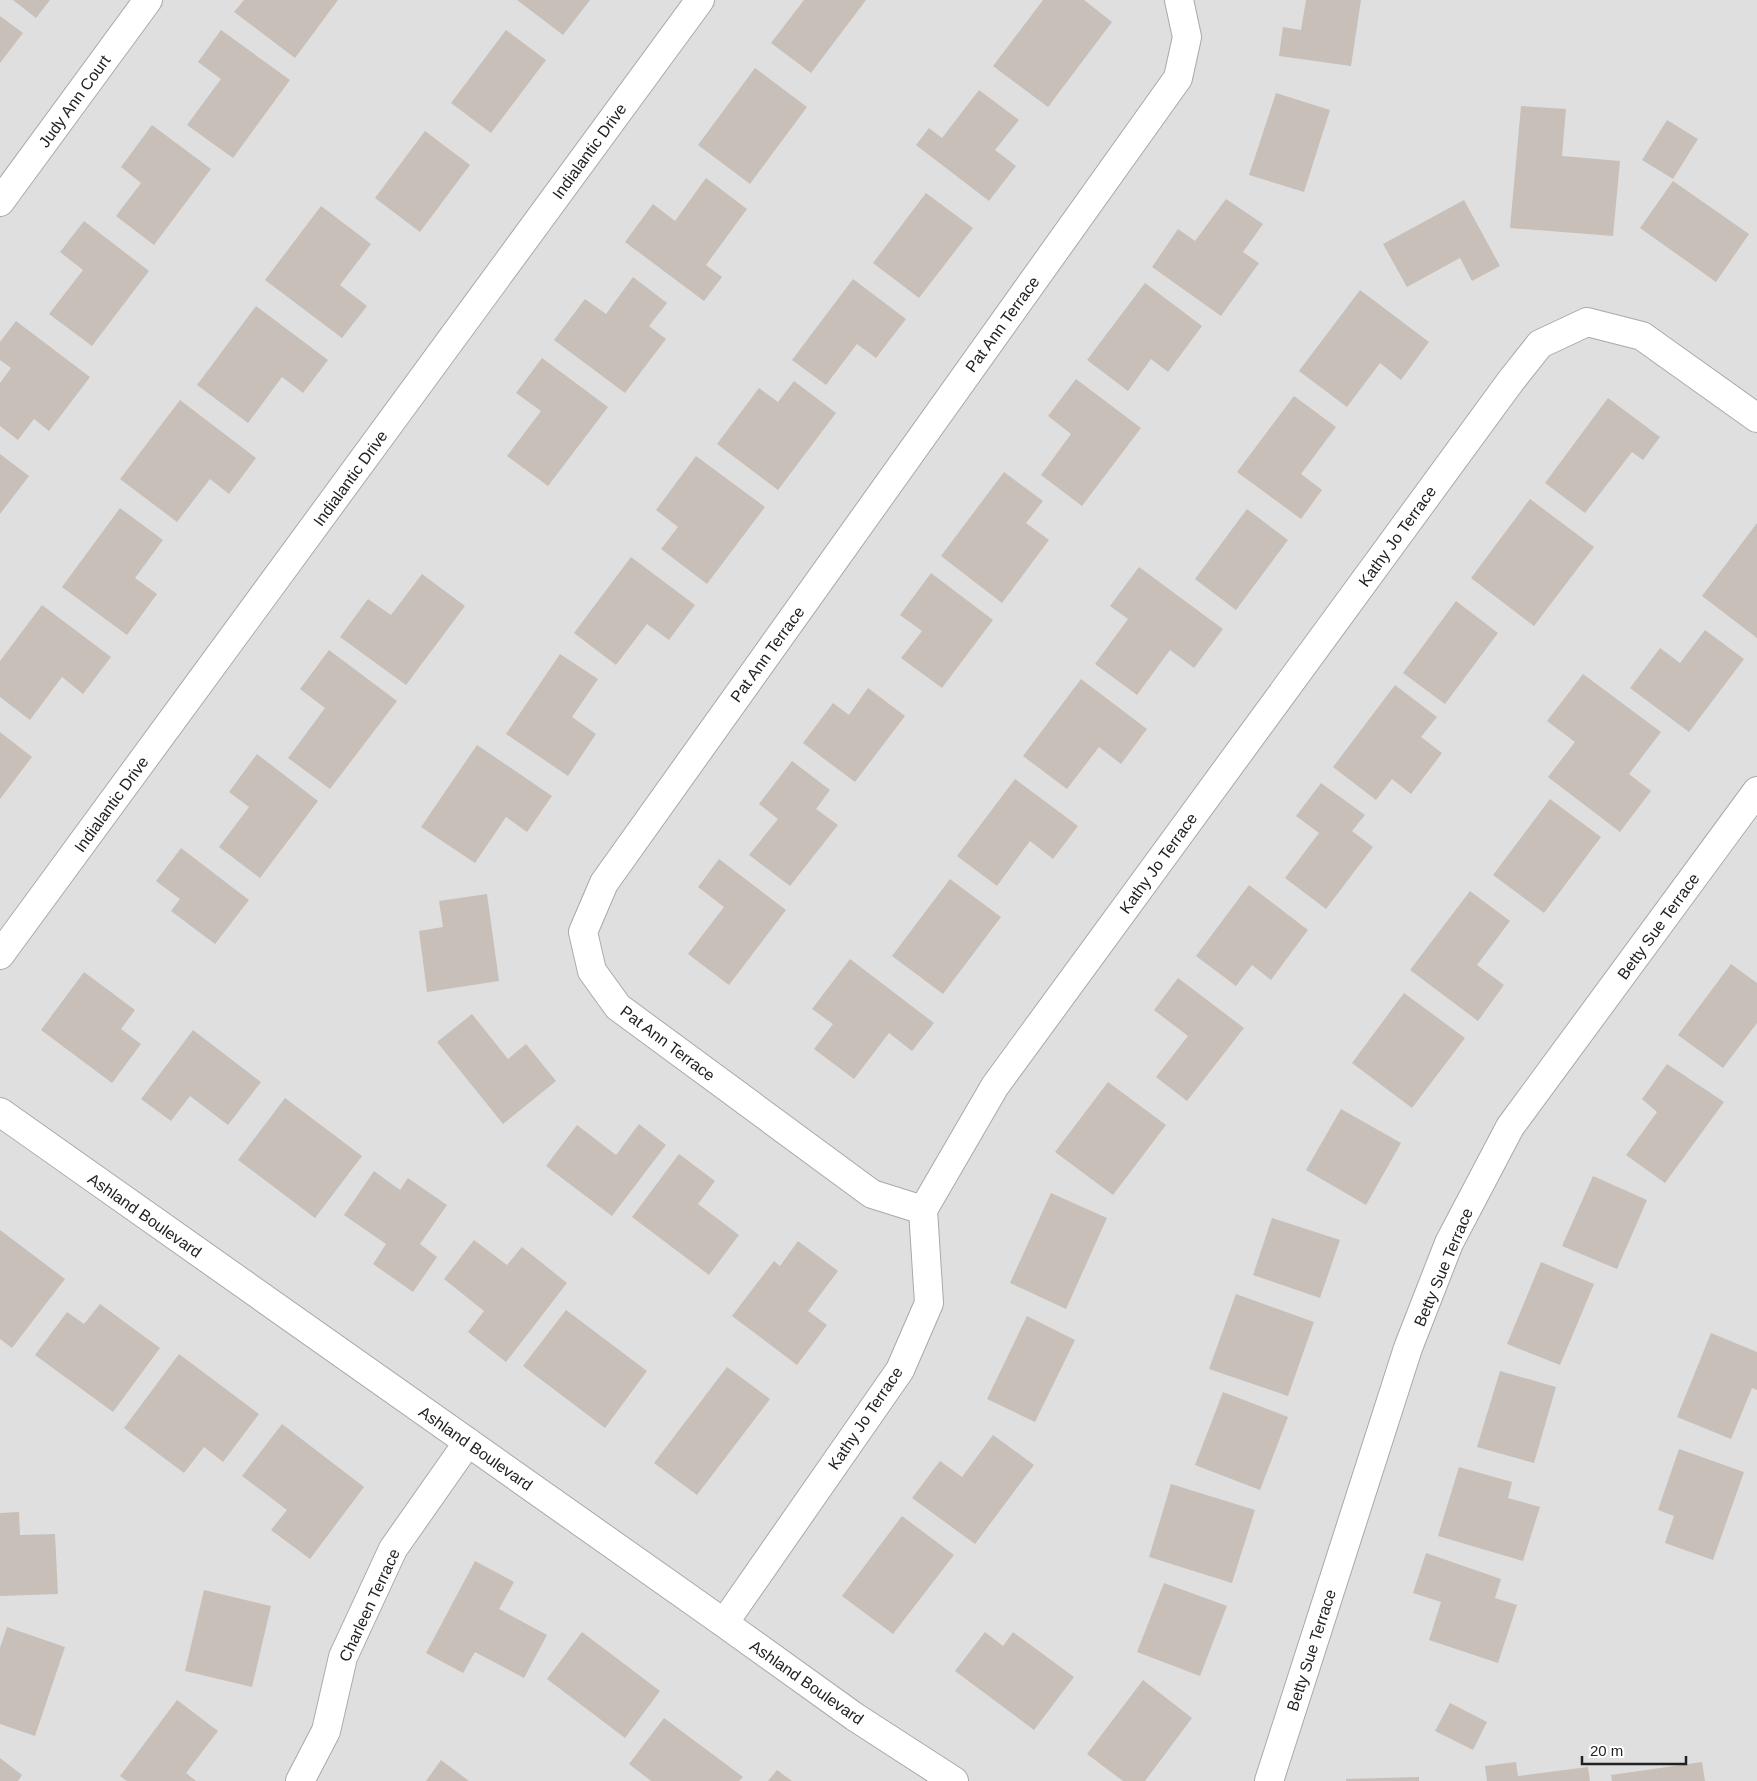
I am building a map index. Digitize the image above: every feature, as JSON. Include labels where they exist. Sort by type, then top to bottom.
[{"type":"street","name":"Judy Ann Court","points":[[0,202],[148,0]]},
{"type":"street","name":"Indialantic Drive","points":[[0,955],[700,0]]},
{"type":"street","name":"Pat Ann Terrace","points":[[923,1210],[872,1194],[618,1007],[592,971],[583,932],[604,883],[1178,78],[1187,37],[1179,0]]},
{"type":"street","name":"Kathy Jo Terrace","points":[[724,1623],[900,1370],[929,1303],[923,1210],[995,1086],[1510,382],[1540,344],[1587,322],[1642,336],[1757,418]]},
{"type":"street","name":"Betty Sue Terrace","points":[[1269,1781],[1408,1348],[1450,1243],[1510,1127],[1757,791]]},
{"type":"street","name":"Ashland Boulevard","points":[[0,1112],[855,1717],[954,1781]]},
{"type":"street","name":"Charleen Terrace","points":[[300,1781],[326,1731],[343,1658],[393,1549],[468,1442]]},
{"type":"shaded area","points":[[0,0],[1757,0],[1757,1781],[0,1781]]},
{"type":"building","points":[[13,0],[50,0],[36,18]]},
{"type":"building","points":[[244,0],[338,0],[295,58],[234,12]]},
{"type":"building","points":[[517,0],[590,0],[563,35]]},
{"type":"building","points":[[804,0],[866,0],[811,73],[771,43]]},
{"type":"building","points":[[1043,0],[1084,0],[1112,22],[1048,107],[993,66]]},
{"type":"building","points":[[1306,0],[1361,0],[1351,66],[1279,56],[1283,27],[1301,30]]},
{"type":"building","points":[[0,16],[23,33],[0,63]]},
{"type":"building","points":[[221,30],[290,80],[233,158],[187,125],[221,79],[198,62]]},
{"type":"building","points":[[506,30],[546,60],[491,133],[451,103]]},
{"type":"building","points":[[755,68],[807,107],[750,184],[698,145]]},
{"type":"building","points":[[979,90],[1019,120],[995,150],[1016,166],[989,201],[916,145],[929,128],[942,138]]},
{"type":"building","points":[[1276,93],[1330,110],[1304,192],[1249,175]]},
{"type":"building","points":[[1521,106],[1566,109],[1562,156],[1620,161],[1613,236],[1510,228]]},
{"type":"building","points":[[1667,120],[1698,139],[1673,179],[1642,160]]},
{"type":"building","points":[[152,125],[211,169],[154,245],[116,216],[141,183],[121,167]]},
{"type":"building","points":[[425,131],[470,165],[420,232],[375,198]]},
{"type":"building","points":[[706,178],[747,209],[706,265],[722,277],[704,301],[625,242],[653,204],[675,221]]},
{"type":"building","points":[[1673,181],[1749,234],[1716,282],[1640,228]]},
{"type":"building","points":[[926,193],[973,228],[919,298],[873,263]]},
{"type":"building","points":[[1226,199],[1263,224],[1243,252],[1259,263],[1221,316],[1152,267],[1178,229],[1195,241]]},
{"type":"building","points":[[1464,200],[1500,266],[1472,281],[1460,258],[1407,287],[1383,244]]},
{"type":"building","points":[[321,206],[371,244],[340,285],[367,306],[342,338],[265,280]]},
{"type":"building","points":[[84,221],[149,271],[92,346],[49,314],[83,270],[60,252]]},
{"type":"building","points":[[633,277],[667,303],[649,326],[666,339],[625,393],[554,340],[585,299],[606,314]]},
{"type":"building","points":[[853,279],[906,319],[876,358],[857,344],[826,385],[792,360]]},
{"type":"building","points":[[1145,283],[1202,326],[1168,372],[1151,359],[1128,391],[1087,360]]},
{"type":"building","points":[[1360,290],[1429,342],[1401,380],[1380,363],[1347,407],[1299,371]]},
{"type":"building","points":[[256,306],[328,360],[303,393],[282,377],[248,423],[197,385]]},
{"type":"building","points":[[16,321],[90,377],[49,431],[34,419],[18,440],[0,426],[0,383],[11,368],[0,360],[0,342]]},
{"type":"building","points":[[542,358],[608,407],[548,486],[507,456],[541,411],[516,393]]},
{"type":"building","points":[[1076,379],[1141,428],[1082,506],[1041,475],[1071,434],[1048,416]]},
{"type":"building","points":[[794,381],[836,413],[778,490],[717,444],[759,388],[778,402]]},
{"type":"building","points":[[1294,396],[1336,427],[1301,474],[1322,490],[1301,519],[1237,472]]},
{"type":"building","points":[[1608,398],[1660,437],[1643,460],[1632,452],[1585,513],[1545,483]]},
{"type":"building","points":[[180,400],[256,458],[229,494],[210,479],[177,522],[120,479]]},
{"type":"building","points":[[0,454],[29,476],[0,514]]},
{"type":"building","points":[[696,456],[765,507],[707,584],[661,549],[678,527],[656,510]]},
{"type":"building","points":[[1004,472],[1043,501],[1026,523],[1049,540],[1002,603],[941,556]]},
{"type":"building","points":[[1530,499],[1594,547],[1534,626],[1471,578]]},
{"type":"building","points":[[120,508],[163,540],[135,578],[157,594],[127,635],[62,587]]},
{"type":"building","points":[[1247,509],[1288,540],[1236,610],[1195,579]]},
{"type":"building","points":[[1757,523],[1757,638],[1702,596]]},
{"type":"building","points":[[631,557],[695,605],[669,640],[647,624],[616,665],[574,633]]},
{"type":"building","points":[[1139,567],[1223,629],[1194,668],[1170,650],[1137,695],[1095,664],[1128,619],[1110,606]]},
{"type":"building","points":[[931,573],[993,620],[942,688],[901,658],[922,631],[900,615]]},
{"type":"building","points":[[422,574],[465,606],[406,685],[340,637],[368,599],[391,615]]},
{"type":"building","points":[[1456,601],[1498,633],[1445,704],[1403,673]]},
{"type":"building","points":[[42,605],[111,657],[83,694],[62,677],[30,720],[0,697],[0,661]]},
{"type":"building","points":[[1705,630],[1744,659],[1689,732],[1630,688],[1660,648],[1680,663]]},
{"type":"building","points":[[329,650],[397,701],[330,789],[288,758],[325,708],[300,689]]},
{"type":"building","points":[[560,654],[598,679],[572,717],[596,734],[568,776],[506,734]]},
{"type":"building","points":[[1583,674],[1661,732],[1629,774],[1651,791],[1620,832],[1548,777],[1575,742],[1547,721]]},
{"type":"building","points":[[1081,679],[1147,729],[1121,764],[1099,747],[1067,789],[1023,756]]},
{"type":"building","points":[[1395,685],[1437,717],[1421,737],[1442,753],[1411,794],[1392,779],[1376,800],[1333,767]]},
{"type":"building","points":[[868,688],[905,716],[855,782],[803,743],[833,703],[849,715]]},
{"type":"building","points":[[0,732],[32,757],[0,799]]},
{"type":"building","points":[[477,745],[552,796],[527,832],[506,817],[475,863],[421,827]]},
{"type":"building","points":[[257,754],[318,801],[260,878],[219,847],[249,807],[229,792]]},
{"type":"building","points":[[792,761],[830,790],[816,809],[838,825],[790,886],[749,855],[778,819],[759,804]]},
{"type":"building","points":[[1015,779],[1078,826],[1053,859],[1030,841],[997,886],[957,856]]},
{"type":"building","points":[[1321,783],[1365,815],[1352,831],[1373,847],[1326,909],[1285,878],[1319,833],[1296,816]]},
{"type":"building","points":[[1550,799],[1601,837],[1544,913],[1493,875]]},
{"type":"building","points":[[181,848],[249,900],[215,944],[171,911],[180,899],[156,881]]},
{"type":"building","points":[[719,859],[786,910],[729,985],[688,954],[724,907],[698,887]]},
{"type":"building","points":[[950,879],[1001,917],[943,994],[892,956]]},
{"type":"building","points":[[1249,885],[1308,930],[1271,980],[1252,965],[1236,986],[1196,956]]},
{"type":"building","points":[[1470,891],[1510,921],[1477,965],[1504,985],[1478,1021],[1410,970]]},
{"type":"building","points":[[487,894],[499,981],[427,992],[419,931],[443,927],[439,901]]},
{"type":"building","points":[[850,959],[934,1023],[912,1051],[889,1033],[854,1079],[814,1049],[833,1024],[812,1009]]},
{"type":"building","points":[[1731,964],[1757,983],[1757,1023],[1723,1068],[1678,1035]]},
{"type":"building","points":[[84,972],[135,1010],[121,1029],[141,1044],[112,1083],[41,1030]]},
{"type":"building","points":[[1178,978],[1244,1028],[1187,1101],[1156,1077],[1188,1036],[1154,1010]]},
{"type":"building","points":[[1404,993],[1465,1038],[1412,1108],[1352,1063]]},
{"type":"building","points":[[472,1014],[508,1059],[526,1044],[556,1081],[503,1124],[437,1042]]},
{"type":"building","points":[[193,1030],[261,1082],[228,1125],[190,1096],[171,1121],[141,1099]]},
{"type":"building","points":[[1667,1064],[1724,1102],[1665,1183],[1626,1155],[1657,1112],[1642,1099]]},
{"type":"building","points":[[1108,1082],[1166,1125],[1113,1195],[1055,1152]]},
{"type":"building","points":[[285,1098],[362,1156],[315,1218],[238,1160]]},
{"type":"building","points":[[1341,1109],[1401,1143],[1366,1205],[1306,1170]]},
{"type":"building","points":[[639,1124],[666,1145],[612,1216],[546,1166],[577,1125],[616,1155]]},
{"type":"building","points":[[679,1154],[715,1181],[698,1204],[739,1235],[709,1275],[632,1217]]},
{"type":"building","points":[[374,1171],[400,1190],[408,1178],[447,1205],[420,1244],[437,1257],[413,1292],[373,1264],[386,1244],[344,1215]]},
{"type":"building","points":[[1593,1176],[1647,1200],[1617,1269],[1562,1246]]},
{"type":"building","points":[[1051,1193],[1107,1218],[1066,1309],[1010,1283]]},
{"type":"building","points":[[1272,1218],[1340,1240],[1320,1298],[1253,1275]]},
{"type":"building","points":[[0,1230],[65,1279],[12,1348],[0,1339]]},
{"type":"building","points":[[474,1240],[507,1265],[522,1247],[567,1283],[506,1362],[468,1332],[484,1311],[444,1279]]},
{"type":"building","points":[[798,1241],[838,1271],[808,1311],[827,1325],[797,1365],[732,1316],[774,1261],[780,1266]]},
{"type":"building","points":[[1541,1262],[1594,1284],[1560,1365],[1507,1344]]},
{"type":"building","points":[[1236,1294],[1314,1322],[1288,1396],[1209,1369]]},
{"type":"building","points":[[100,1304],[160,1348],[113,1412],[35,1355],[67,1312],[84,1324]]},
{"type":"building","points":[[566,1310],[647,1371],[605,1428],[523,1366]]},
{"type":"building","points":[[1027,1316],[1075,1340],[1035,1422],[987,1399]]},
{"type":"building","points":[[1711,1333],[1757,1352],[1757,1390],[1752,1388],[1731,1439],[1677,1417]]},
{"type":"building","points":[[179,1354],[259,1414],[223,1462],[204,1447],[184,1473],[124,1428]]},
{"type":"building","points":[[727,1367],[770,1399],[697,1495],[654,1463]]},
{"type":"building","points":[[1500,1371],[1556,1387],[1534,1463],[1477,1447]]},
{"type":"building","points":[[1223,1392],[1288,1417],[1260,1490],[1195,1465]]},
{"type":"building","points":[[282,1424],[364,1487],[310,1559],[271,1530],[287,1510],[242,1476]]},
{"type":"building","points":[[993,1435],[1034,1465],[975,1544],[912,1498],[940,1461],[962,1477]]},
{"type":"building","points":[[1679,1449],[1744,1472],[1713,1560],[1665,1543],[1674,1516],[1658,1510]]},
{"type":"building","points":[[1459,1467],[1512,1482],[1508,1498],[1540,1507],[1523,1561],[1438,1536]]},
{"type":"building","points":[[1171,1484],[1255,1510],[1232,1583],[1149,1557]]},
{"type":"building","points":[[19,1512],[20,1535],[55,1534],[58,1594],[0,1596],[0,1513]]},
{"type":"building","points":[[902,1516],[954,1555],[893,1634],[842,1596]]},
{"type":"building","points":[[1426,1553],[1501,1579],[1495,1598],[1517,1605],[1498,1663],[1429,1640],[1441,1602],[1413,1593]]},
{"type":"building","points":[[475,1561],[514,1582],[499,1609],[547,1635],[524,1678],[475,1652],[463,1673],[426,1653]]},
{"type":"building","points":[[1164,1583],[1227,1606],[1200,1676],[1137,1652]]},
{"type":"building","points":[[204,1590],[271,1606],[252,1687],[185,1671]]},
{"type":"building","points":[[7,1627],[65,1647],[35,1736],[0,1724],[0,1648]]},
{"type":"building","points":[[582,1632],[660,1691],[625,1738],[547,1679]]},
{"type":"building","points":[[985,1632],[1003,1646],[1013,1632],[1074,1677],[1034,1730],[955,1671]]},
{"type":"building","points":[[1143,1680],[1192,1718],[1145,1781],[1123,1781],[1087,1754]]},
{"type":"building","points":[[177,1700],[218,1731],[186,1773],[196,1781],[127,1781],[120,1776]]},
{"type":"building","points":[[1450,1703],[1487,1722],[1473,1750],[1435,1731]]},
{"type":"building","points":[[664,1718],[743,1777],[739,1781],[651,1781],[629,1764]]},
{"type":"building","points":[[0,1758],[22,1775],[18,1781],[0,1781]]},
{"type":"building","points":[[441,1760],[469,1781],[426,1781]]},
{"type":"building","points":[[1516,1762],[1518,1776],[1588,1767],[1590,1781],[1487,1781],[1485,1766]]},
{"type":"building","points":[[1702,1762],[1705,1781],[1612,1781],[1611,1775]]},
{"type":"building","points":[[777,1770],[792,1781],[768,1781]]},
{"type":"building","points":[[1419,1777],[1419,1781],[1346,1781],[1346,1779]]}]
